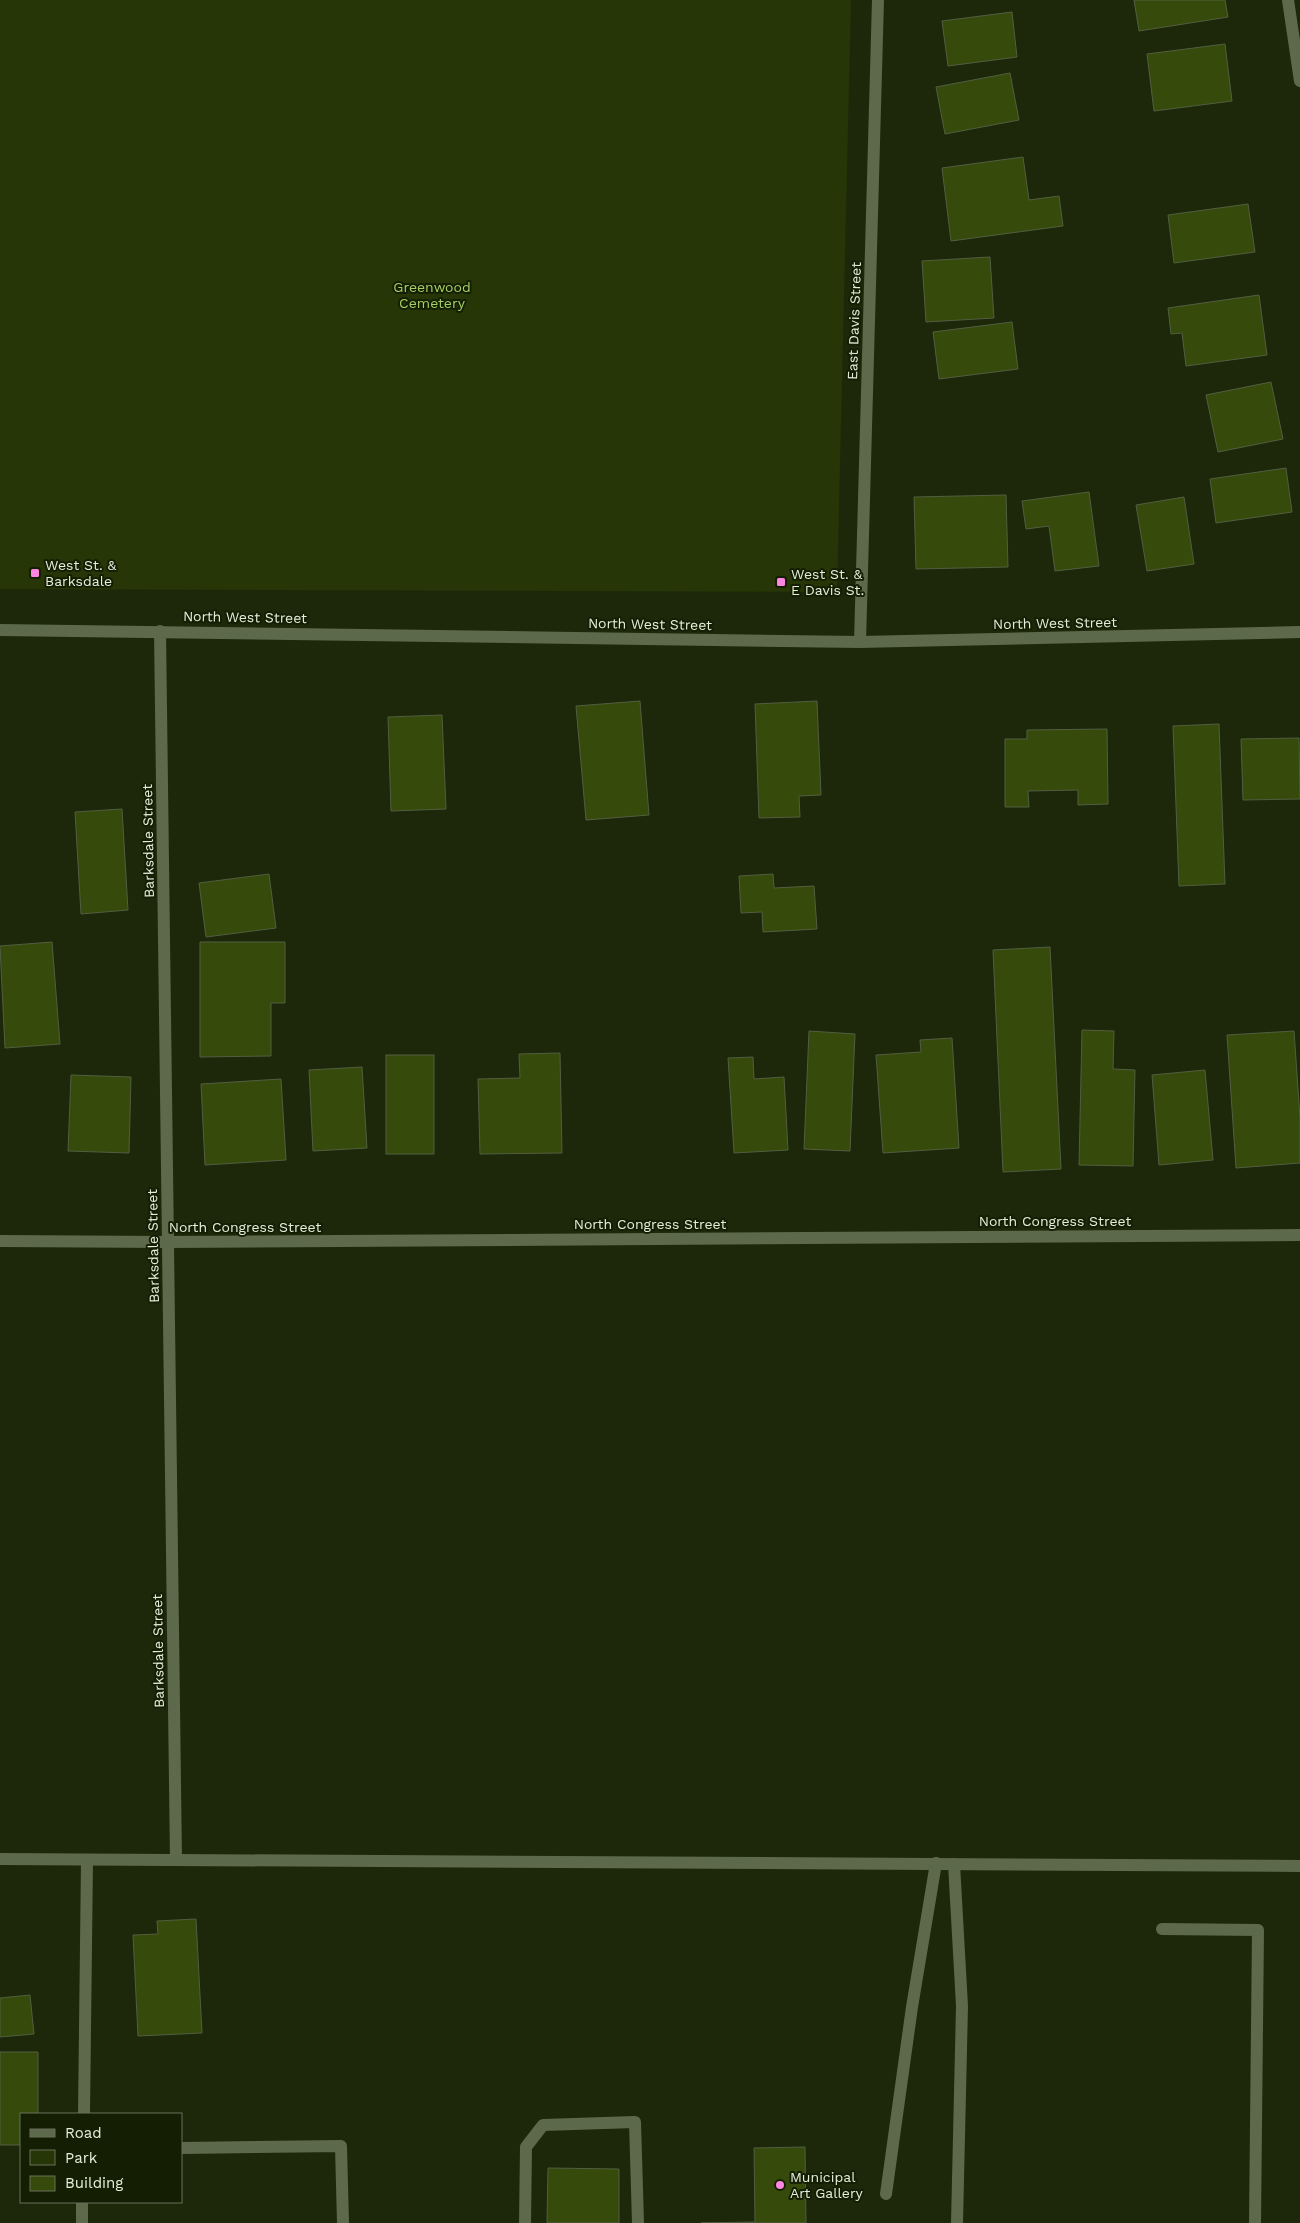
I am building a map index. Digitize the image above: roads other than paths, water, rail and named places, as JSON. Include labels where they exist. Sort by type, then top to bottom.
[{"type":"street","name":"East Davis Street","points":[[860,642],[878,0]]},
{"type":"street","points":[[1288,0],[1300,81]]},
{"type":"street","name":"North West Street","points":[[0,630],[860,642],[1300,632]]},
{"type":"street","name":"Barksdale Street","points":[[160,631],[176,1860]]},
{"type":"street","name":"North Congress Street","points":[[0,1241],[168,1242],[1300,1235]]},
{"type":"street","points":[[0,1859],[1300,1866]]},
{"type":"street","points":[[84,2113],[87,1860]]},
{"type":"street","points":[[886,2194],[912,2007],[936,1863]]},
{"type":"street","points":[[954,1864],[962,2006],[957,2223]]},
{"type":"street","points":[[1162,1929],[1258,1930],[1255,2223]]},
{"type":"street","points":[[525,2223],[526,2147],[543,2125],[635,2122],[638,2223]]},
{"type":"street","points":[[182,2148],[341,2146],[343,2223]]},
{"type":"street","points":[[82,2203],[82,2223]]},
{"type":"place","name":"West St. & Barksdale","points":[[35,573]]},
{"type":"place","name":"West St. & E Davis St.","points":[[781,582]]},
{"type":"place","name":"Municipal Art Gallery","points":[[780,2185]]},
{"type":"park label","name":"Greenwood Cemetery","points":[[432,296]]}]
